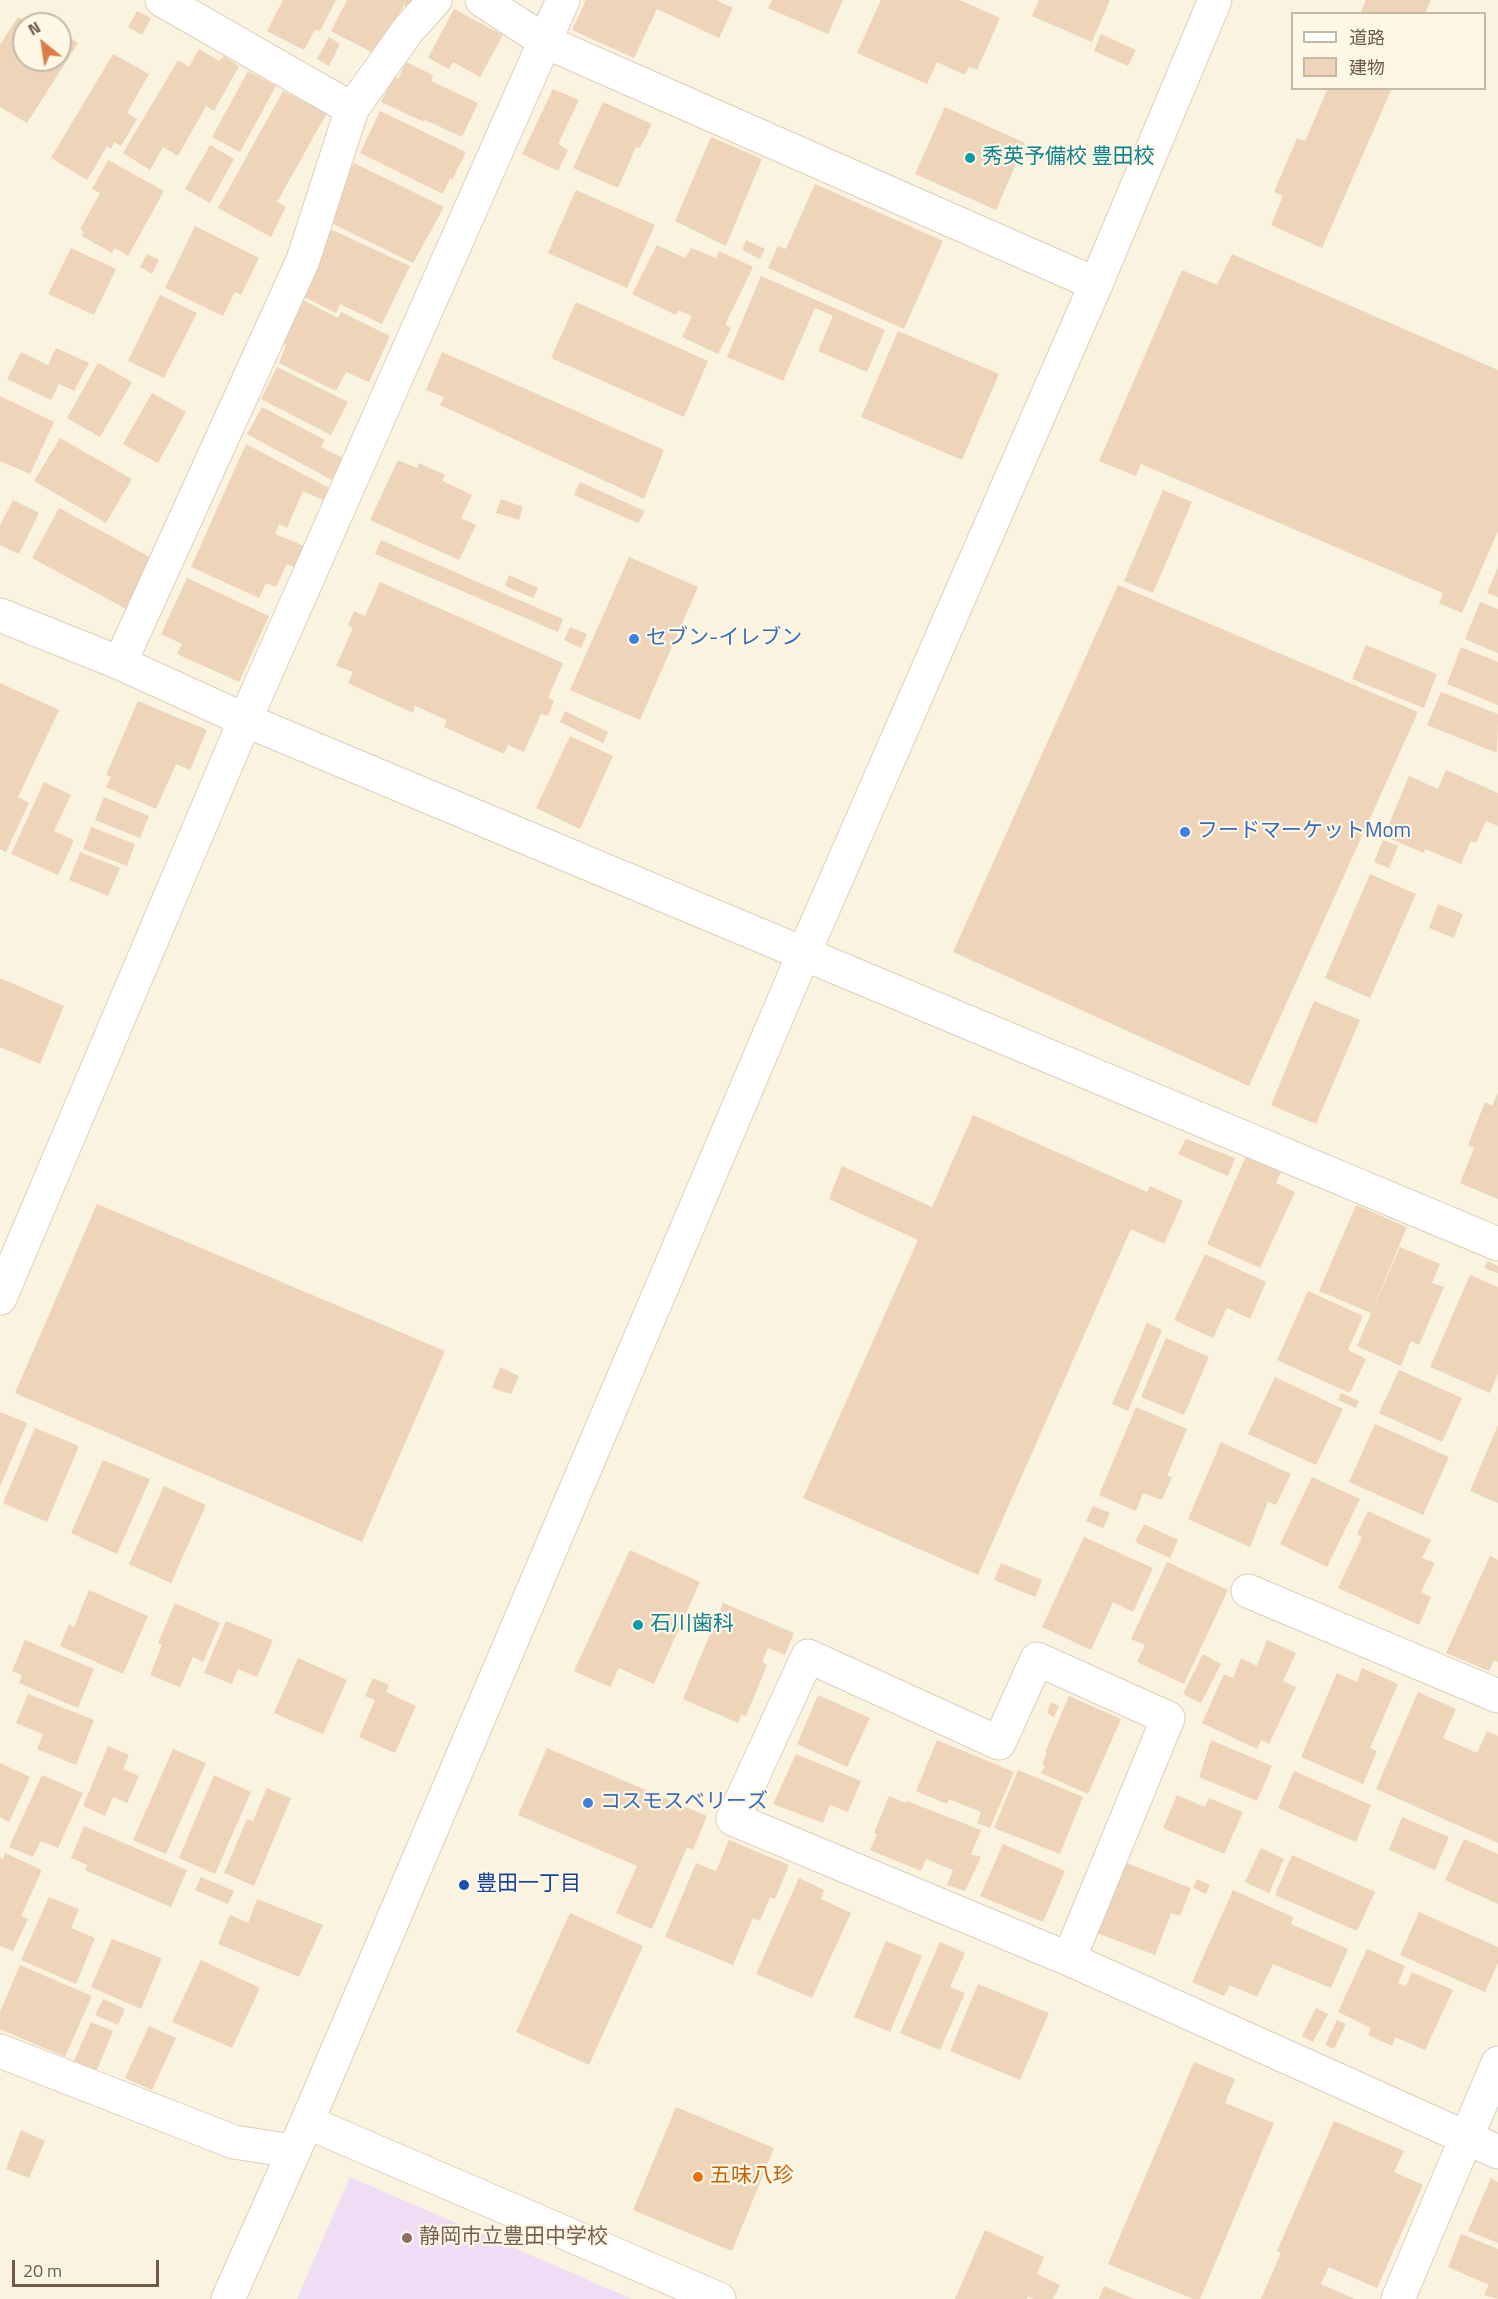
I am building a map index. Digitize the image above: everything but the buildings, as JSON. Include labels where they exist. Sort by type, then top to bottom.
[{"type":"street","points":[[162,0],[352,109]]},
{"type":"street","points":[[120,663],[303,260],[352,109],[408,30],[435,0]]},
{"type":"street","points":[[482,0],[546,42],[1096,284]]},
{"type":"street","points":[[0,1298],[245,720],[563,0]]},
{"type":"street","points":[[228,2299],[307,2122],[804,953],[1096,284],[1215,0]]},
{"type":"street","points":[[0,615],[120,663],[245,720],[1498,1244]]},
{"type":"street","points":[[1248,1591],[1498,1696]]},
{"type":"street","points":[[1069,1959],[1168,1718],[1037,1659],[999,1743],[808,1656],[734,1819],[1069,1959],[1498,2152]]},
{"type":"street","points":[[0,2051],[234,2142],[293,2151]]},
{"type":"street","points":[[1398,2299],[1498,2063]]},
{"type":"street","points":[[307,2122],[719,2299]]},
{"type":"shaded area","name":"静岡市立豊田中学校","points":[[350,2177],[632,2299],[297,2299]]},
{"type":"place","name":"秀英予備校 豊田校","points":[[970,158]]},
{"type":"place","name":"セブン-イレブン","points":[[634,639]]},
{"type":"place","name":"フードマーケットMom","points":[[1185,832]]},
{"type":"place","name":"石川歯科","points":[[638,1625]]},
{"type":"place","name":"コスモスベリーズ","points":[[588,1803]]},
{"type":"place","name":"豊田一丁目","points":[[464,1885]]},
{"type":"place","name":"五味八珍","points":[[698,2177]]},
{"type":"place","name":"静岡市立豊田中学校","points":[[407,2238]]}]
